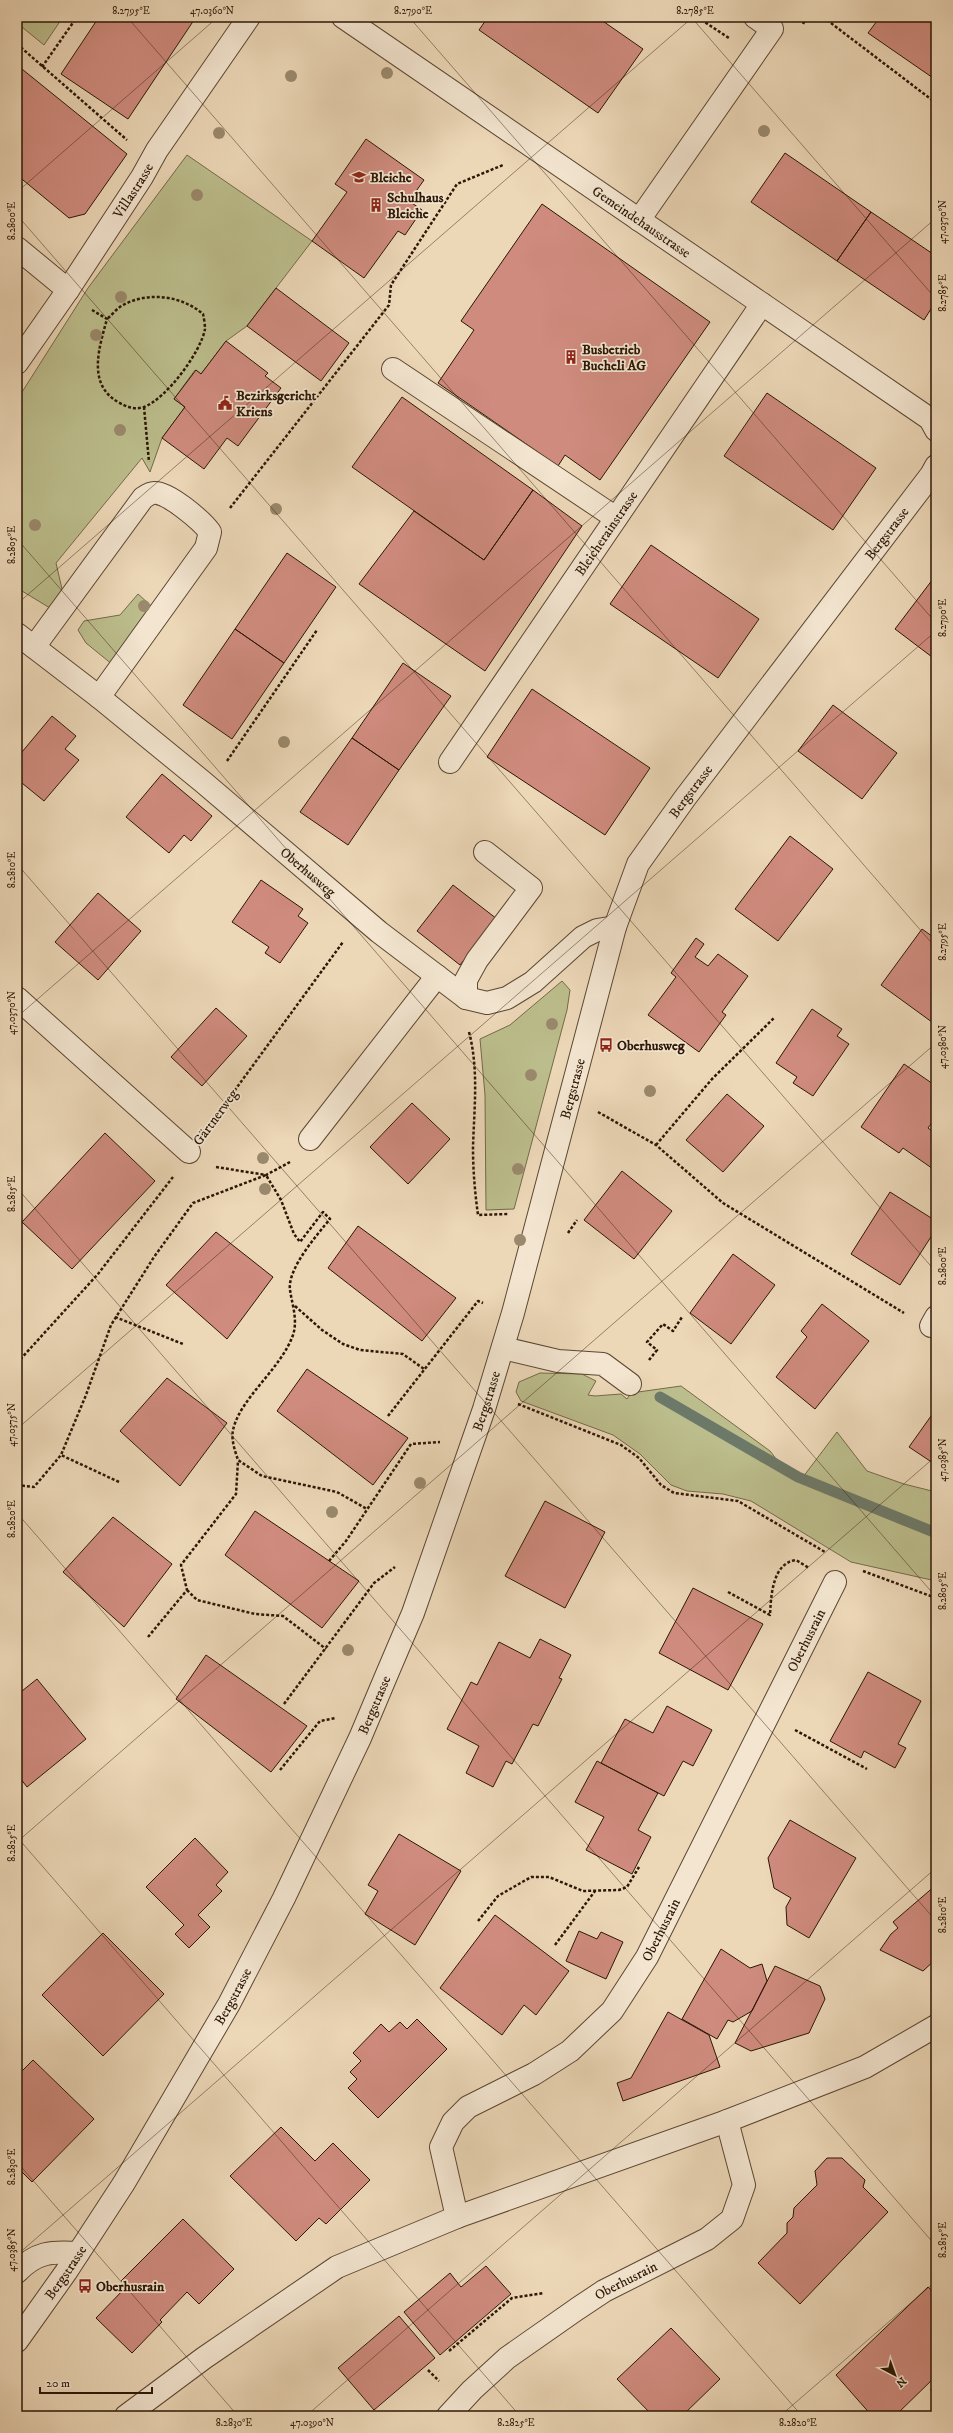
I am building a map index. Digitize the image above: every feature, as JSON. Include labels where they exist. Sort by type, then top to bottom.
[{"type":"street","name":"Villastrasse","points":[[17,364],[68,290],[142,177],[157,150],[249,17]]},
{"type":"street","name":"Gemeindehausstrasse","points":[[343,17],[930,419],[936,430]]},
{"type":"street","points":[[639,220],[772,30],[755,17]]},
{"type":"street","points":[[17,248],[68,290]]},
{"type":"street","name":"Bleicherainstrasse","points":[[450,762],[762,304]]},
{"type":"street","points":[[393,369],[616,518]]},
{"type":"street","name":"Bergstrasse","points":[[17,2340],[78,2253],[150,2140],[252,1962],[364,1727],[409,1624],[484,1409],[514,1313],[615,927],[638,864],[685,798],[922,488],[936,466]]},
{"type":"street","points":[[25,640],[143,498],[153,492],[170,498],[204,525],[210,532],[206,548],[99,697]]},
{"type":"street","name":"Oberhusweg","points":[[25,640],[99,697],[362,916],[466,998],[487,1002],[507,998],[533,982],[583,937],[597,930],[615,927]]},
{"type":"street","points":[[466,998],[466,980],[477,960],[531,888],[485,852]]},
{"type":"street","points":[[310,1139],[437,976]]},
{"type":"street","name":"Gärtnerweg","points":[[17,998],[189,1152]]},
{"type":"street","points":[[503,1348],[558,1361],[603,1364],[630,1384]]},
{"type":"street","name":"Oberhusrain","points":[[457,2217],[441,2147],[453,2122],[468,2107],[534,2074],[570,2051],[612,2011],[632,1983],[835,1582]]},
{"type":"street","points":[[126,2416],[204,2358],[337,2267],[457,2217],[727,2121],[865,2067],[936,2026]]},
{"type":"street","name":"Oberhusrain","points":[[448,2416],[472,2390],[507,2358],[604,2290],[707,2239],[732,2219],[744,2185],[727,2121]]},
{"type":"street","points":[[17,2272],[28,2261],[54,2251],[78,2253]]},
{"type":"path","points":[[42,67],[77,17]]},
{"type":"path","points":[[697,17],[755,55]]},
{"type":"path","points":[[823,17],[936,104]]},
{"type":"path","points":[[17,44],[121,136]]},
{"type":"path","points":[[210,532],[389,305],[391,285],[457,184],[508,163]]},
{"type":"path","points":[[151,297],[174,298],[191,304],[203,314],[205,329],[194,354],[166,394],[144,406],[129,408],[107,396],[97,373],[98,350],[107,319],[123,305],[151,297]]},
{"type":"path","points":[[88,307],[107,319]]},
{"type":"path","points":[[144,406],[150,472],[159,493]]},
{"type":"path","points":[[227,761],[317,630]]},
{"type":"path","name":"Gärtnerweg","points":[[189,1152],[362,916]]},
{"type":"path","points":[[656,1145],[712,1079],[775,1017]]},
{"type":"path","points":[[469,1031],[474,1051],[476,1098],[473,1180],[478,1215],[512,1214]]},
{"type":"path","points":[[604,1116],[656,1145],[723,1203],[903,1313]]},
{"type":"path","points":[[17,1363],[98,1274],[180,1168],[189,1152],[212,1166],[266,1175],[281,1200],[294,1234],[300,1242],[323,1212],[330,1219],[308,1249],[291,1277],[290,1289],[295,1305],[294,1333],[286,1352],[237,1417],[233,1432],[233,1444],[238,1460],[236,1494],[181,1565],[187,1590],[197,1600],[255,1614],[283,1616],[326,1649]]},
{"type":"path","points":[[17,1485],[34,1487],[61,1455],[86,1396],[115,1317],[154,1257],[193,1203],[266,1175]]},
{"type":"path","points":[[388,1416],[478,1301],[514,1313]]},
{"type":"path","points":[[295,1305],[322,1330],[343,1344],[360,1350],[403,1354],[424,1369]]},
{"type":"path","points":[[115,1317],[183,1344]]},
{"type":"path","points":[[630,1384],[657,1350],[647,1342],[663,1324],[673,1331],[682,1317]]},
{"type":"path","points":[[518,1404],[621,1445],[639,1458],[661,1485],[674,1493],[738,1501],[832,1556]]},
{"type":"path","points":[[329,1561],[367,1509],[410,1444],[444,1442]]},
{"type":"path","points":[[61,1455],[119,1482]]},
{"type":"path","points":[[238,1460],[262,1476],[336,1492],[367,1509]]},
{"type":"path","points":[[728,1592],[770,1615],[771,1593],[776,1578],[784,1565],[790,1561],[796,1560],[835,1582]]},
{"type":"path","points":[[284,1704],[374,1583],[396,1567],[406,1564],[428,1571]]},
{"type":"path","points":[[859,1570],[936,1598]]},
{"type":"path","points":[[148,1637],[187,1590]]},
{"type":"path","points":[[768,1715],[866,1768]]},
{"type":"path","points":[[280,1770],[320,1721],[332,1718],[343,1718],[364,1727]]},
{"type":"path","points":[[478,1921],[498,1896],[531,1877],[549,1876],[583,1890],[618,1890],[627,1886],[639,1867]]},
{"type":"path","points":[[555,1945],[595,1890]]},
{"type":"path","points":[[449,2351],[512,2298],[541,2292],[560,2294],[577,2309]]},
{"type":"path","points":[[931,2389],[936,2394]]},
{"type":"green space","points":[[17,17],[63,17],[44,45],[17,23]]},
{"type":"green space","points":[[187,155],[312,241],[247,326],[226,341],[201,374],[195,370],[174,399],[185,407],[162,438],[150,472],[142,458],[56,563],[65,602],[50,608],[17,588],[17,400],[88,288]]},
{"type":"green space","points":[[138,594],[158,612],[113,665],[86,643],[78,630],[84,621],[120,615]]},
{"type":"green space","points":[[562,981],[570,990],[567,1010],[514,1209],[486,1210],[485,1095],[480,1039],[510,1025]]},
{"type":"green space","points":[[540,1373],[582,1374],[596,1381],[588,1395],[595,1396],[621,1394],[627,1399],[631,1393],[681,1386],[770,1451],[787,1473],[800,1481],[837,1432],[867,1471],[904,1484],[936,1492],[936,1581],[851,1562],[751,1501],[723,1494],[687,1491],[671,1485],[640,1454],[613,1435],[521,1401],[516,1392],[519,1382]]},
{"type":"building","points":[[99,17],[196,17],[128,119],[61,74]]},
{"type":"building","points":[[488,17],[597,17],[643,49],[598,113],[479,30]]},
{"type":"building","points":[[880,17],[936,17],[936,80],[868,33]]},
{"type":"building","points":[[17,65],[127,154],[85,214],[69,218],[17,175]]},
{"type":"building","name":"Schulhaus Bleiche","points":[[366,139],[424,180],[409,201],[422,210],[405,235],[398,231],[364,278],[312,241],[347,192],[335,184]]},
{"type":"building","points":[[785,153],[871,212],[837,261],[751,202]]},
{"type":"building","name":"Busbetrieb Bucheli AG","points":[[542,204],[710,322],[600,480],[565,455],[558,466],[438,383],[474,330],[461,321]]},
{"type":"building","points":[[871,212],[936,256],[936,301],[924,320],[837,261]]},
{"type":"building","points":[[276,288],[349,343],[321,381],[247,326]]},
{"type":"building","name":"Bezirksgericht Kriens","points":[[226,341],[268,373],[265,376],[281,388],[238,446],[227,438],[204,469],[162,438],[185,407],[174,399],[196,370],[201,374]]},
{"type":"building","points":[[767,393],[876,468],[833,530],[724,456]]},
{"type":"building","points":[[402,397],[533,490],[484,560],[352,467]]},
{"type":"building","points":[[533,490],[582,526],[485,671],[359,584],[414,511],[484,560]]},
{"type":"building","points":[[651,545],[759,619],[718,678],[610,604]]},
{"type":"building","points":[[287,553],[336,587],[284,663],[235,629]]},
{"type":"building","points":[[936,575],[936,660],[895,629]]},
{"type":"building","points":[[235,629],[284,663],[232,739],[183,705]]},
{"type":"building","points":[[403,663],[451,696],[399,770],[352,738]]},
{"type":"building","points":[[532,689],[650,768],[605,835],[487,757]]},
{"type":"building","points":[[833,705],[897,753],[862,799],[798,751]]},
{"type":"building","points":[[52,716],[76,736],[65,749],[79,760],[44,801],[17,779],[17,758]]},
{"type":"building","points":[[352,738],[399,770],[348,845],[300,812]]},
{"type":"building","points":[[162,774],[212,816],[191,841],[184,835],[169,853],[126,817]]},
{"type":"building","points":[[790,836],[833,869],[778,941],[735,909]]},
{"type":"building","points":[[261,880],[303,909],[298,916],[308,923],[280,963],[265,953],[269,947],[232,922]]},
{"type":"building","points":[[453,885],[497,919],[460,965],[417,931]]},
{"type":"building","points":[[98,893],[141,931],[98,980],[55,942]]},
{"type":"building","points":[[922,929],[936,939],[936,1025],[881,985]]},
{"type":"building","points":[[696,938],[704,944],[695,957],[708,966],[718,954],[748,976],[722,1012],[726,1015],[699,1052],[648,1015],[676,977],[671,973]]},
{"type":"building","points":[[216,1008],[247,1036],[202,1086],[171,1057]]},
{"type":"building","points":[[812,1009],[842,1029],[837,1036],[849,1044],[813,1096],[793,1083],[797,1077],[776,1063]]},
{"type":"building","points":[[904,1064],[936,1086],[936,1117],[928,1128],[936,1134],[936,1171],[903,1148],[899,1153],[861,1127]]},
{"type":"building","points":[[727,1094],[764,1126],[723,1172],[686,1140]]},
{"type":"building","points":[[412,1103],[450,1139],[408,1184],[370,1147]]},
{"type":"building","points":[[105,1133],[155,1181],[72,1269],[22,1222]]},
{"type":"building","points":[[622,1171],[672,1211],[634,1259],[584,1220]]},
{"type":"building","points":[[890,1192],[936,1221],[936,1229],[900,1285],[851,1254]]},
{"type":"building","points":[[358,1226],[456,1298],[422,1341],[328,1268]]},
{"type":"building","points":[[216,1232],[273,1277],[227,1339],[166,1285]]},
{"type":"building","points":[[733,1254],[775,1285],[731,1344],[690,1313]]},
{"type":"building","points":[[822,1304],[869,1341],[815,1409],[776,1377],[807,1337],[801,1331]]},
{"type":"building","points":[[307,1369],[408,1438],[373,1485],[277,1411]]},
{"type":"building","points":[[167,1378],[227,1423],[180,1486],[120,1431]]},
{"type":"building","points":[[936,1409],[936,1465],[909,1447]]},
{"type":"building","points":[[545,1501],[605,1532],[565,1608],[505,1576]]},
{"type":"building","points":[[255,1511],[359,1581],[322,1628],[225,1555]]},
{"type":"building","points":[[113,1517],[172,1564],[124,1627],[63,1572]]},
{"type":"building","points":[[693,1588],[763,1624],[728,1690],[659,1653]]},
{"type":"building","points":[[540,1639],[571,1655],[559,1678],[562,1679],[538,1726],[533,1724],[512,1764],[506,1761],[493,1787],[466,1773],[479,1746],[447,1729],[471,1682],[477,1685],[499,1642],[530,1658]]},
{"type":"building","points":[[206,1655],[307,1726],[271,1772],[176,1699]]},
{"type":"building","points":[[868,1672],[921,1701],[898,1744],[906,1748],[895,1768],[864,1751],[861,1758],[830,1741]]},
{"type":"building","points":[[37,1679],[86,1739],[27,1787],[17,1774],[17,1695]]},
{"type":"building","points":[[667,1706],[712,1730],[693,1766],[683,1761],[664,1796],[601,1763],[625,1719],[653,1733]]},
{"type":"building","points":[[597,1761],[658,1793],[638,1830],[651,1837],[632,1874],[586,1850],[604,1817],[575,1802]]},
{"type":"building","points":[[790,1820],[856,1858],[809,1938],[787,1925],[786,1907],[791,1898],[774,1888],[768,1858]]},
{"type":"building","points":[[399,1834],[461,1871],[415,1945],[365,1914],[378,1891],[368,1885]]},
{"type":"building","points":[[195,1838],[228,1872],[216,1885],[222,1891],[198,1915],[210,1927],[189,1948],[175,1934],[184,1925],[146,1887]]},
{"type":"building","points":[[936,1885],[936,1959],[923,1971],[880,1950],[891,1934],[898,1928],[893,1922]]},
{"type":"building","points":[[495,1915],[569,1971],[536,2015],[524,2005],[502,2035],[440,1988]]},
{"type":"building","points":[[579,1931],[597,1939],[601,1932],[623,1942],[606,1979],[566,1961]]},
{"type":"building","points":[[103,1933],[164,1994],[103,2056],[42,1995]]},
{"type":"building","points":[[721,1949],[750,1968],[762,1964],[767,1981],[752,2011],[733,2022],[728,2020],[717,2039],[682,2019]]},
{"type":"building","points":[[775,1966],[820,1986],[825,1999],[809,2033],[751,2051],[735,2043]]},
{"type":"building","points":[[668,2012],[709,2035],[720,2067],[623,2101],[617,2083],[631,2078]]},
{"type":"building","points":[[417,2019],[447,2049],[378,2118],[348,2088],[357,2079],[350,2072],[361,2061],[353,2053],[381,2024],[389,2032],[400,2022],[407,2029]]},
{"type":"building","points":[[33,2060],[94,2119],[32,2182],[17,2167],[17,2076]]},
{"type":"building","points":[[281,2127],[315,2161],[333,2143],[370,2180],[326,2224],[319,2218],[296,2241],[230,2176]]},
{"type":"building","points":[[827,2158],[842,2158],[865,2180],[863,2187],[888,2212],[800,2304],[758,2263],[787,2233],[787,2223],[793,2217],[794,2208],[817,2185],[815,2171]]},
{"type":"building","points":[[183,2219],[234,2269],[199,2304],[187,2292],[160,2320],[162,2322],[132,2353],[96,2318],[127,2286],[121,2281]]},
{"type":"building","points":[[486,2266],[511,2294],[440,2355],[404,2312],[450,2273],[461,2287]]},
{"type":"building","points":[[928,2287],[936,2294],[936,2376],[895,2416],[872,2416],[836,2375]]},
{"type":"building","points":[[399,2316],[435,2358],[374,2410],[338,2368]]},
{"type":"building","points":[[671,2328],[720,2379],[682,2416],[653,2416],[617,2379]]},
{"type":"waterway","points":[[660,1397],[798,1477],[936,1533]]},
{"type":"place","name":"Bleiche","points":[[359,177]]},
{"type":"place","name":"Schulhaus Bleiche","points":[[376,205]]},
{"type":"place","name":"Busbetrieb Bucheli AG","points":[[571,357]]},
{"type":"place","name":"Bezirksgericht Kriens","points":[[225,403]]},
{"type":"place","name":"Oberhusweg","points":[[606,1045]]},
{"type":"place","name":"Oberhusrain","points":[[85,2286]]}]
